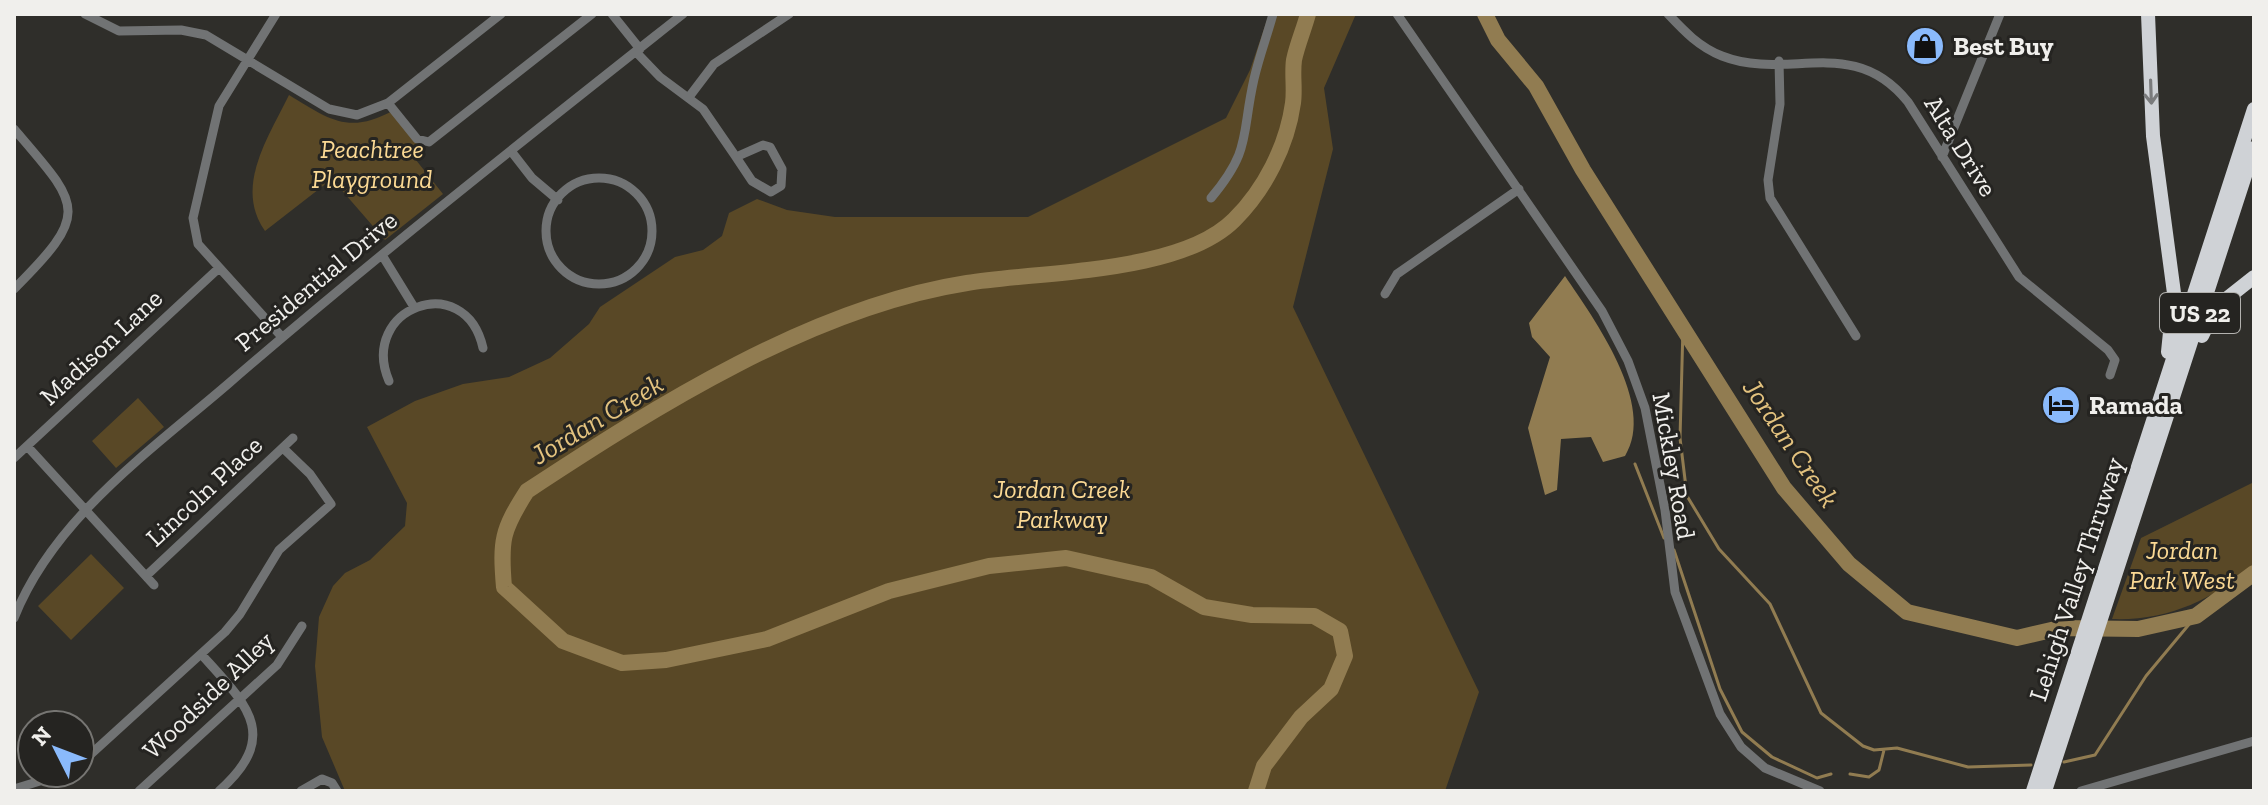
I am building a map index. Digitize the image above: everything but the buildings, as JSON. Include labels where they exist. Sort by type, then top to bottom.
[{"type":"highway","points":[[2148,14],[2153,136],[2174,293],[2162,391]]},
{"type":"highway","name":"Lehigh Valley Thruway","points":[[2041,784],[2112,565],[2162,391],[2254,109]]},
{"type":"highway","name":"Lehigh Valley Thruway","points":[[2112,565],[2147,478],[2254,148]]},
{"type":"highway","points":[[2254,165],[2254,181]]},
{"type":"highway","points":[[2147,478],[2211,314],[2228,295],[2254,277]]},
{"type":"street","points":[[85,14],[119,31],[181,30],[206,35],[338,112],[369,113],[388,103],[501,14]]},
{"type":"street","points":[[276,14],[219,106],[193,218],[198,244],[282,337]]},
{"type":"street","points":[[388,103],[417,139],[429,142],[592,14]]},
{"type":"street","points":[[612,14],[660,77],[689,97],[710,118],[736,157],[758,187],[771,192],[781,186],[782,169],[770,147],[763,145],[736,157]]},
{"type":"street","name":"Presidential Drive","points":[[14,618],[38,570],[86,511],[282,337],[683,14]]},
{"type":"street","points":[[689,97],[714,64],[789,14]]},
{"type":"street","points":[[1211,198],[1244,148],[1255,77],[1273,14]]},
{"type":"street","name":"Mickley Road","points":[[1397,14],[1602,311],[1628,361],[1645,408],[1667,527],[1668,554],[1681,612],[1731,734],[1765,768],[1820,791]]},
{"type":"street","name":"Alta Drive","points":[[1668,14],[1691,38],[1724,56],[1779,61],[1835,61],[1880,75],[1908,102],[2019,277],[2113,356],[2110,375]]},
{"type":"street","points":[[1942,157],[2000,14]]},
{"type":"street","points":[[1779,61],[1780,104],[1768,180],[1770,198],[1856,336]]},
{"type":"street","points":[[14,129],[58,180],[68,212],[59,242],[14,289]]},
{"type":"street","points":[[511,151],[532,178],[558,200]]},
{"type":"street","points":[[590,178],[612,178],[631,187],[645,202],[652,220],[652,240],[644,258],[627,275],[608,284],[586,283],[568,275],[554,261],[547,241],[548,219],[558,200],[572,186],[590,178]]},
{"type":"street","points":[[1385,294],[1397,274],[1519,189]]},
{"type":"street","points":[[382,255],[414,307]]},
{"type":"street","name":"Madison Lane","points":[[14,458],[219,268]]},
{"type":"street","points":[[389,381],[383,356],[386,338],[398,319],[414,307],[441,304],[460,311],[475,326],[483,348]]},
{"type":"street","name":"Lincoln Place","points":[[146,576],[293,438]]},
{"type":"street","name":"Lincoln Place","points":[[27,446],[154,585]]},
{"type":"street","points":[[96,749],[201,654],[240,614],[279,550],[331,504],[310,474],[283,448]]},
{"type":"street","name":"Woodside Alley","points":[[139,791],[285,655],[302,626]]},
{"type":"street","points":[[201,654],[240,698],[253,728],[251,752],[242,769],[219,791]]},
{"type":"street","points":[[2081,791],[2254,741]]},
{"type":"street","points":[[301,791],[322,779],[332,783],[337,791]]},
{"type":"green space","name":"Jordan Creek Parkway","points":[[1269,14],[1356,14],[1324,88],[1333,149],[1293,307],[1479,692],[1445,791],[345,791],[322,737],[315,666],[319,617],[333,586],[345,573],[370,560],[405,526],[407,503],[367,427],[415,401],[463,384],[509,377],[550,358],[589,324],[600,307],[675,257],[703,250],[722,236],[729,213],[757,199],[787,210],[835,217],[1028,217],[1226,118],[1250,70]]},
{"type":"green space","name":"Peachtree Playground","points":[[289,95],[328,117],[352,123],[378,118],[394,110],[420,142],[412,155],[443,194],[385,240],[332,179],[265,231],[256,214],[253,180],[264,145]]},
{"type":"green space","points":[[138,398],[164,427],[116,468],[92,441]]},
{"type":"green space","name":"Jordan Park West","points":[[2254,482],[2254,567],[2188,606],[2152,616],[2112,619],[2141,538]]},
{"type":"green space","points":[[91,554],[124,588],[71,640],[38,606]]},
{"type":"shaded area","points":[[1565,276],[1618,363],[1633,412],[1633,435],[1625,456],[1603,462],[1591,437],[1561,439],[1557,490],[1545,495],[1528,428],[1550,357],[1532,337],[1529,323]]},
{"type":"waterway","name":"Jordan Creek","points":[[1256,791],[1264,766],[1301,717],[1331,689],[1345,656],[1340,631],[1314,616],[1252,615],[1204,607],[1151,577],[1066,558],[989,566],[889,591],[767,639],[666,660],[622,663],[563,641],[504,587],[502,558],[508,526],[527,491],[682,394],[794,337],[909,295],[967,283],[1145,260],[1180,251],[1210,238],[1245,208],[1265,181],[1280,151],[1293,103],[1294,60],[1308,14]]},
{"type":"waterway","name":"Jordan Creek","points":[[1485,14],[1498,40],[1536,86],[1583,170],[1784,488],[1849,564],[1907,612],[2017,638],[2060,628],[2138,629],[2196,616],[2254,573]]},
{"type":"waterway","points":[[1683,327],[1680,438],[1687,496],[1719,549],[1770,604],[1821,713],[1863,746],[1874,750],[1897,748],[1968,767],[2031,765]]},
{"type":"waterway","points":[[1635,464],[1664,538]]},
{"type":"waterway","points":[[1674,550],[1720,689],[1742,732],[1772,757],[1817,778],[1831,774]]},
{"type":"waterway","points":[[2064,762],[2095,755],[2146,676],[2196,616]]},
{"type":"waterway","points":[[1850,774],[1869,777],[1879,770],[1884,750]]},
{"type":"place","name":"Best Buy","points":[[1925,46]]},
{"type":"place","name":"Ramada","points":[[2061,405]]}]
